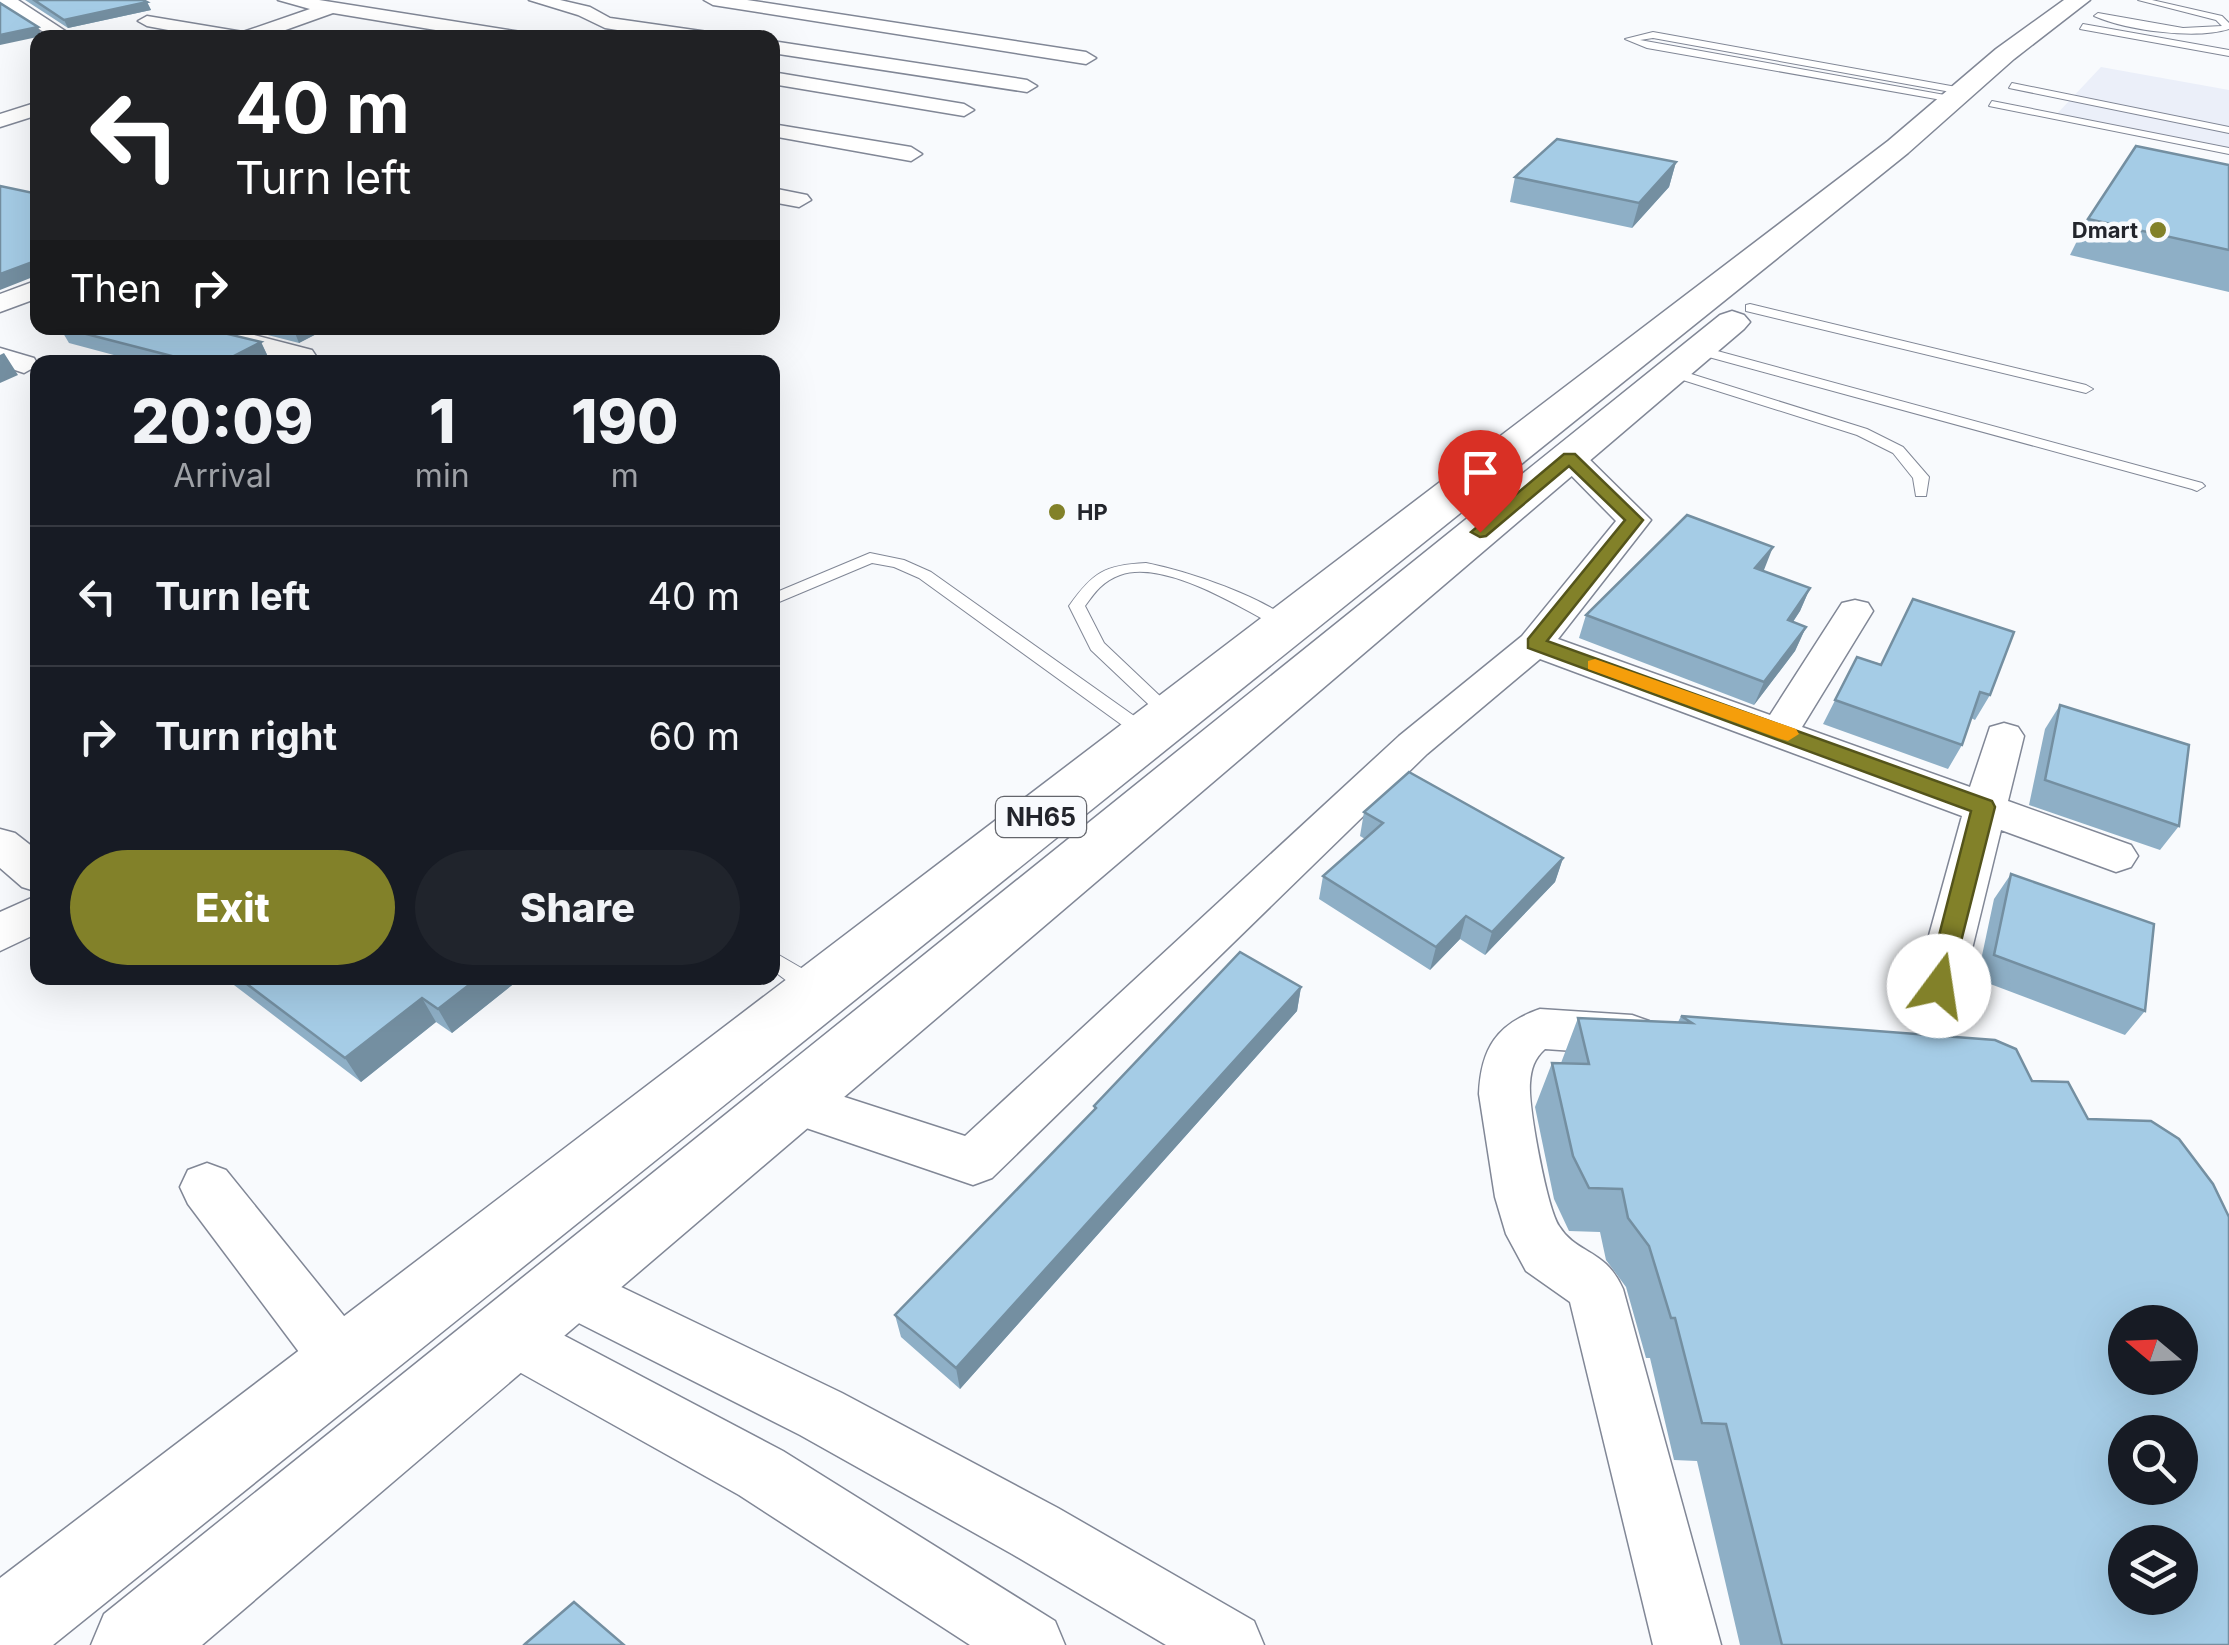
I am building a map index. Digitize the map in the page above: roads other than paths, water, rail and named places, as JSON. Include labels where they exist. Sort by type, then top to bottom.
[{"type":"highway","name":"NH65","points":[[0,1632],[1898,146],[2104,9]]},
{"type":"highway","name":"NH65","points":[[134,1645],[1750,308],[1980,95]]},
{"type":"street","points":[[146,0],[168,10]]},
{"type":"street","points":[[288,0],[471,30]]},
{"type":"street","points":[[267,30],[354,0]]},
{"type":"street","points":[[538,0],[584,11],[605,23],[653,30]]},
{"type":"street","points":[[712,0],[1086,58]]},
{"type":"street","points":[[10,2],[54,30]]},
{"type":"street","points":[[780,79],[832,55],[904,11]]},
{"type":"street","points":[[148,21],[199,30]]},
{"type":"street","points":[[780,47],[1027,86]]},
{"type":"street","points":[[780,82],[964,110]]},
{"type":"street","points":[[0,94],[30,106]]},
{"type":"street","points":[[0,121],[30,110]]},
{"type":"street","points":[[780,131],[911,154]]},
{"type":"street","points":[[780,197],[798,200]]},
{"type":"street","points":[[0,275],[30,284]]},
{"type":"street","points":[[0,304],[30,290]]},
{"type":"street","points":[[224,335],[298,355]]},
{"type":"street","points":[[792,1102],[973,1162],[1414,745],[1535,644],[1634,520],[1570,458]]},
{"type":"street","points":[[1780,731],[1855,611]]},
{"type":"street","points":[[1535,644],[2116,856]]},
{"type":"street","points":[[1939,986],[2004,736]]},
{"type":"street","points":[[0,844],[30,869]]},
{"type":"street","points":[[0,933],[30,916]]},
{"type":"street","points":[[1675,1038],[1540,1029],[1518,1040],[1504,1083],[1531,1234],[1546,1254],[1581,1272],[1595,1289],[1687,1645]]},
{"type":"street","points":[[208,1187],[344,1363]]},
{"type":"street","points":[[568,1288],[822,1414],[1035,1531],[1230,1645]]},
{"type":"street","points":[[510,1334],[761,1473],[1031,1645]]},
{"type":"lane","points":[[2104,9],[2219,18],[2228,28],[2196,30],[2104,9]]},
{"type":"lane","points":[[2104,9],[2229,53]]},
{"type":"lane","points":[[2229,130],[1980,95],[1647,45],[1629,39],[1641,35],[1666,37],[1980,95],[2229,151]]},
{"type":"lane","points":[[1750,308],[2086,390]]},
{"type":"lane","points":[[1686,361],[2197,486]]},
{"type":"lane","points":[[1686,361],[1898,450],[1921,476],[1922,493]]},
{"type":"lane","points":[[780,597],[870,558],[898,563],[925,575],[1159,725]]},
{"type":"lane","points":[[1159,725],[1097,646],[1078,606],[1084,591],[1119,568],[1152,566],[1189,577],[1287,625]]},
{"type":"lane","points":[[780,964],[820,990]]},
{"type":"place","name":"Dmart","points":[[2158,230]]},
{"type":"place","name":"HP","points":[[1057,512]]}]
